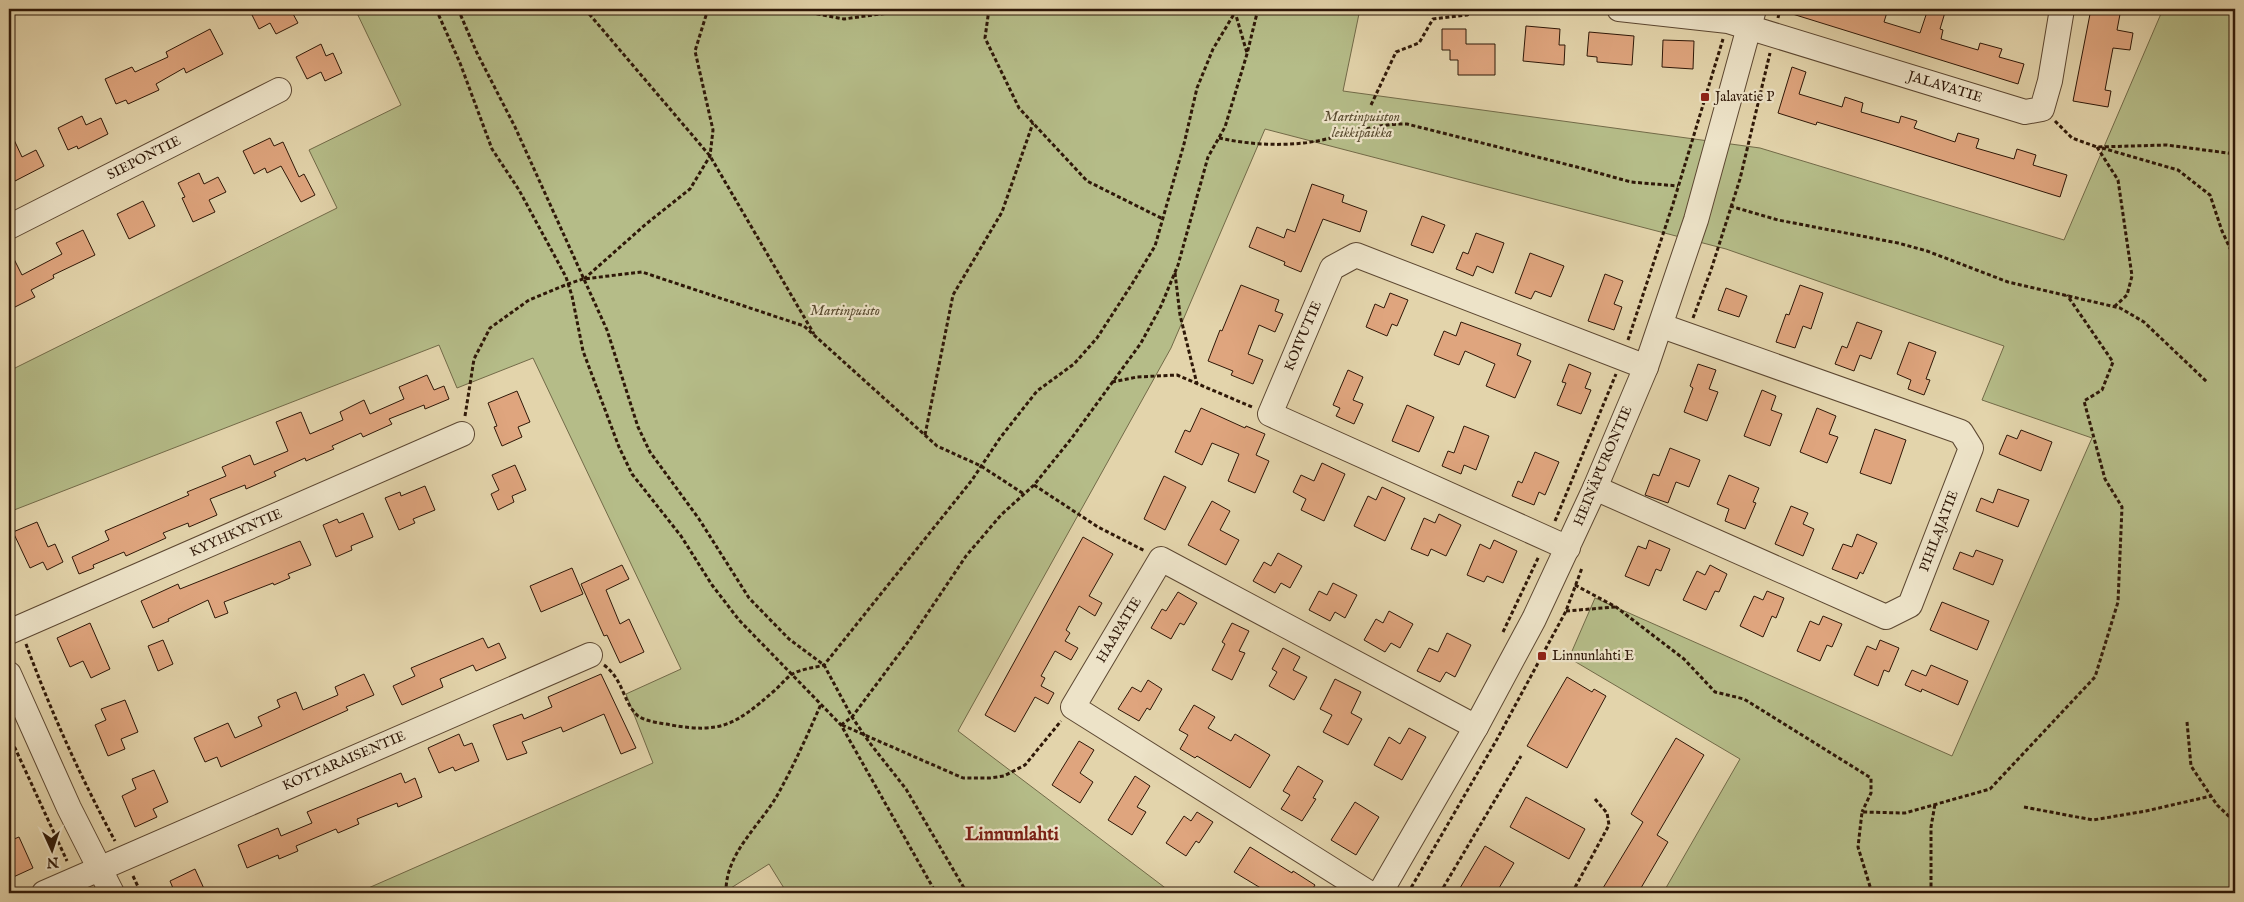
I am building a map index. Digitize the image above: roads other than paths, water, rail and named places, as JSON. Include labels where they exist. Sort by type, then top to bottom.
[{"type":"street","name":"JALAVATIE","points":[[1619,9],[1744,19],[2025,112],[2042,109],[2050,80],[2062,9]]},
{"type":"street","name":"HEINÄPURONTIE","points":[[1380,893],[1476,727],[1534,619],[1558,543],[1594,488],[1646,367],[1662,326],[1696,220],[1744,19]]},
{"type":"street","name":"SIEPONTIE","points":[[9,227],[279,90]]},
{"type":"street","name":"KOIVUTIE","points":[[1558,543],[1270,414],[1332,268],[1356,255],[1646,367]]},
{"type":"street","name":"PIHLAJATIE","points":[[1594,488],[1886,617],[1910,605],[1971,448],[1961,432],[1662,326]]},
{"type":"street","name":"KYYHKYNTIE","points":[[14,629],[462,434]]},
{"type":"street","name":"HAAPATIE","points":[[1369,893],[1073,707],[1161,559],[1476,727]]},
{"type":"street","name":"KOTTARAISENTIE","points":[[44,893],[590,655]]},
{"type":"street","points":[[9,674],[112,893]]},
{"type":"place","name":"Jalavatie P","points":[[1705,97]]},
{"type":"place","name":"Linnunlahti E","points":[[1542,656]]},
{"type":"district","name":"Linnunlahti","points":[[1012,835]]},
{"type":"park label","name":"Martinpuiston leikkipaikka","points":[[1362,126]]},
{"type":"park label","name":"Martinpuisto","points":[[845,311]]}]
